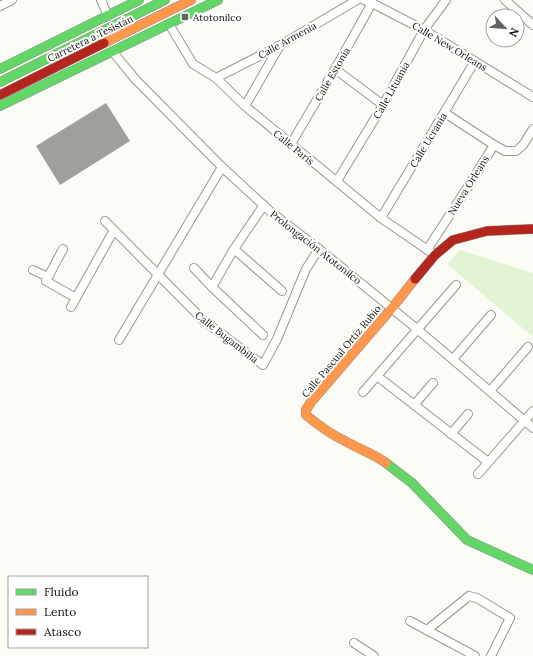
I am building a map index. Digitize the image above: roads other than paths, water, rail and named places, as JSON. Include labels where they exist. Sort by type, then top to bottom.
[{"type":"main road","points":[[0,69],[140,0]]},
{"type":"main road","name":"Carretera a Tesistán","points":[[0,82],[165,0]]},
{"type":"main road","name":"Carretera a Tesistán","points":[[0,95],[191,0]]},
{"type":"main road","points":[[0,106],[218,0]]},
{"type":"main road","points":[[38,50],[43,60]]},
{"type":"main road","name":"Calle Pascual Ortiz Rubio","points":[[533,229],[487,231],[453,240],[431,252],[392,308],[311,402],[306,410],[306,414],[312,420],[344,441],[378,457],[412,483],[467,540],[533,570]]},
{"type":"street","points":[[0,6],[12,0]]},
{"type":"street","points":[[101,0],[108,16]]},
{"type":"street","name":"Calle Armenia","points":[[216,78],[279,46],[357,0]]},
{"type":"street","name":"Calle New Orleans","points":[[364,0],[424,30],[533,97]]},
{"type":"street","name":"Calle Lituania","points":[[337,182],[383,105],[424,30],[446,0]]},
{"type":"street","points":[[505,0],[533,25]]},
{"type":"street","name":"Calle Estonia","points":[[291,144],[372,3]]},
{"type":"street","name":"Calle París","points":[[169,24],[193,64],[216,78],[245,106],[381,218],[431,252]]},
{"type":"street","points":[[245,106],[279,46]]},
{"type":"street","name":"Prolongación Atotonilco","points":[[113,52],[136,80],[222,168],[264,205],[392,308],[533,428]]},
{"type":"street","name":"Calle Ucrania","points":[[381,218],[475,61]]},
{"type":"street","points":[[335,69],[383,105]]},
{"type":"street","points":[[445,113],[494,145]]},
{"type":"street","name":"Nueva Orleans","points":[[431,252],[494,145],[505,151],[516,151],[523,145],[533,129]]},
{"type":"street","points":[[119,340],[222,168]]},
{"type":"street","points":[[212,287],[234,249],[264,205]]},
{"type":"street","name":"Calle Bugambilia","points":[[105,221],[203,320],[263,365],[277,338],[306,269],[319,249]]},
{"type":"street","points":[[71,307],[114,230]]},
{"type":"street","points":[[63,249],[46,282],[76,298]]},
{"type":"street","points":[[234,249],[282,291]]},
{"type":"street","points":[[194,268],[263,335]]},
{"type":"street","points":[[33,270],[48,277]]},
{"type":"street","points":[[363,392],[456,285]]},
{"type":"street","points":[[453,359],[491,315]]},
{"type":"street","points":[[490,391],[528,347]]},
{"type":"street","points":[[377,376],[488,462]]},
{"type":"street","points":[[414,405],[433,383]]},
{"type":"street","points":[[478,474],[533,411]]},
{"type":"street","points":[[451,434],[468,414]]},
{"type":"street","points":[[428,630],[469,596],[477,598],[510,618],[491,656]]},
{"type":"street","points":[[410,621],[475,656]]},
{"type":"street","points":[[354,643],[374,656]]},
{"type":"place","name":"Atotonilco","points":[[185,17]]}]
